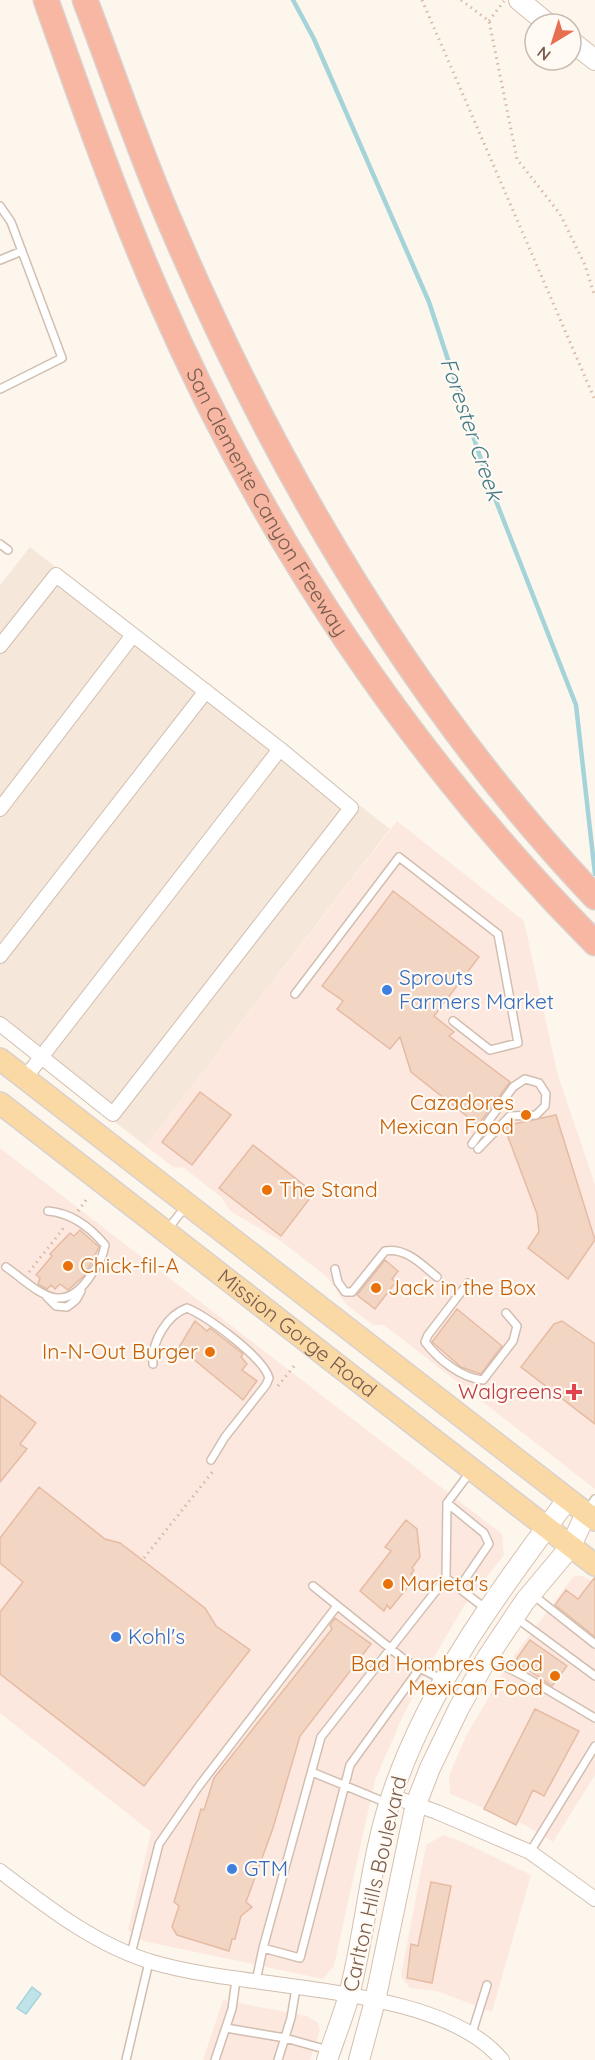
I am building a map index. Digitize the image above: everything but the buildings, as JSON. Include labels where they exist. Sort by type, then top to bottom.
[{"type":"highway","points":[[29,0],[106,165]]},
{"type":"highway","name":"San Clemente Canyon Freeway","points":[[46,0],[106,165],[158,295],[198,382],[282,538],[342,632],[432,760],[497,839],[595,943]]},
{"type":"highway","name":"San Clemente Canyon Freeway","points":[[85,0],[172,229],[253,403],[356,582],[436,702],[487,773],[595,897]]},
{"type":"main road","points":[[519,0],[534,12]]},
{"type":"main road","points":[[583,50],[595,60]]},
{"type":"main road","name":"Mission Gorge Road","points":[[0,1059],[567,1500],[592,1511]]},
{"type":"main road","name":"Mission Gorge Road","points":[[0,1103],[595,1565]]},
{"type":"main road","name":"Carlton Hills Boulevard","points":[[329,2055],[349,1995],[390,1800],[411,1744],[443,1680],[486,1609],[567,1500]]},
{"type":"main road","name":"Carlton Hills Boulevard","points":[[359,2060],[375,2001],[416,1804],[442,1743],[487,1658],[531,1594],[571,1546],[592,1511]]},
{"type":"street","points":[[0,646],[56,574],[280,749],[351,808],[113,1114],[0,1024]]},
{"type":"street","points":[[0,809],[133,635]]},
{"type":"street","points":[[0,956],[206,691]]},
{"type":"street","points":[[25,1078],[280,749]]},
{"type":"street","points":[[390,1800],[416,1804],[530,1852],[595,1899]]},
{"type":"street","points":[[0,1871],[46,1906],[102,1941],[149,1962],[193,1974],[349,1995],[375,2001],[447,2021],[472,2033],[502,2060]]},
{"type":"lane","points":[[0,206],[11,222],[62,358],[0,389]]},
{"type":"lane","points":[[0,260],[22,251]]},
{"type":"lane","points":[[0,544],[8,550]]},
{"type":"lane","points":[[295,994],[399,857],[498,934],[518,1043],[490,1050],[453,1021]]},
{"type":"lane","points":[[471,1144],[513,1087],[525,1079],[539,1083],[546,1094],[545,1106],[536,1115],[510,1116],[478,1149]]},
{"type":"lane","points":[[166,1232],[188,1204]]},
{"type":"lane","points":[[6,1267],[56,1306],[68,1307],[76,1300],[104,1256],[105,1245],[95,1233],[73,1217],[62,1212],[48,1211]]},
{"type":"lane","points":[[335,1269],[338,1282],[345,1292],[352,1292],[386,1251],[395,1249],[408,1254],[437,1277]]},
{"type":"lane","points":[[468,1283],[428,1335],[425,1342],[432,1351],[469,1379],[483,1380],[513,1341],[517,1326],[506,1313]]},
{"type":"lane","points":[[153,1364],[159,1334],[177,1312],[187,1308],[197,1312],[247,1350],[266,1370],[269,1378],[266,1385],[225,1437],[211,1460]]},
{"type":"lane","points":[[256,1983],[263,1948],[324,1733],[446,1578],[447,1503],[472,1469]]},
{"type":"lane","points":[[447,1503],[484,1533],[489,1544],[459,1588]]},
{"type":"lane","points":[[446,1578],[486,1609]]},
{"type":"lane","points":[[313,1586],[391,1648],[420,1668],[443,1680]]},
{"type":"lane","points":[[531,1594],[595,1644]]},
{"type":"lane","points":[[131,1954],[159,1844],[199,1786],[337,1606]]},
{"type":"lane","points":[[515,1617],[595,1676]]},
{"type":"lane","points":[[487,1658],[524,1676],[595,1718]]},
{"type":"lane","points":[[263,1948],[300,1958],[350,1765],[420,1668]]},
{"type":"lane","points":[[530,1852],[595,1746]]},
{"type":"lane","points":[[312,1772],[390,1800]]},
{"type":"lane","points":[[126,2060],[149,1962]]},
{"type":"lane","points":[[215,2060],[226,2028],[236,1980]]},
{"type":"lane","points":[[472,2033],[487,1985]]},
{"type":"lane","points":[[278,2060],[296,1988]]},
{"type":"lane","points":[[226,2028],[285,2038],[329,2055]]},
{"type":"path","points":[[422,0],[595,400]]},
{"type":"path","points":[[461,0],[489,21],[517,159],[560,214],[585,266],[595,297]]},
{"type":"path","points":[[489,21],[504,0]]},
{"type":"path","points":[[23,1279],[86,1200]]},
{"type":"shaded area","points":[[30,547],[390,829],[146,1146],[0,1034],[0,585]]},
{"type":"shaded area","points":[[397,821],[524,921],[557,1072],[595,1185],[595,1489],[384,1325],[373,1325],[346,1304],[328,1278],[281,1241],[230,1211],[221,1197],[184,1168],[173,1167],[146,1146]]},
{"type":"shaded area","points":[[0,1148],[502,1534],[504,1555],[464,1606],[431,1662],[403,1716],[375,1780],[334,1966],[323,1979],[143,1941],[128,1930],[151,1832],[0,1713]]},
{"type":"shaded area","points":[[574,1576],[582,1576],[595,1582],[595,1775],[553,1842],[525,1825],[450,1794],[449,1776],[466,1736],[510,1661]]},
{"type":"shaded area","points":[[443,1835],[465,1843],[531,1875],[492,2012],[437,1991],[410,1988],[401,1976],[426,1845]]},
{"type":"shaded area","points":[[223,2000],[307,2016],[318,2023],[320,2030],[310,2060],[203,2060]]},
{"type":"water","points":[[32,1987],[41,1994],[26,2014],[17,2008]]},
{"type":"waterway","name":"Forester Creek","points":[[293,0],[314,39],[429,302],[487,478],[576,705],[595,874]]},
{"type":"place","name":"Sprouts Farmers Market","points":[[387,990]]},
{"type":"place","name":"Cazadores Mexican Food","points":[[526,1115]]},
{"type":"place","name":"The Stand","points":[[267,1190]]},
{"type":"place","name":"Chick-fil-A","points":[[68,1266]]},
{"type":"place","name":"Jack in the Box","points":[[376,1288]]},
{"type":"place","name":"In-N-Out Burger","points":[[210,1352]]},
{"type":"place","name":"Walgreens","points":[[574,1392]]},
{"type":"place","name":"Marieta's","points":[[388,1584]]},
{"type":"place","name":"Kohl's","points":[[116,1637]]},
{"type":"place","name":"Bad Hombres Good Mexican Food","points":[[555,1676]]},
{"type":"place","name":"GTM","points":[[232,1869]]}]
